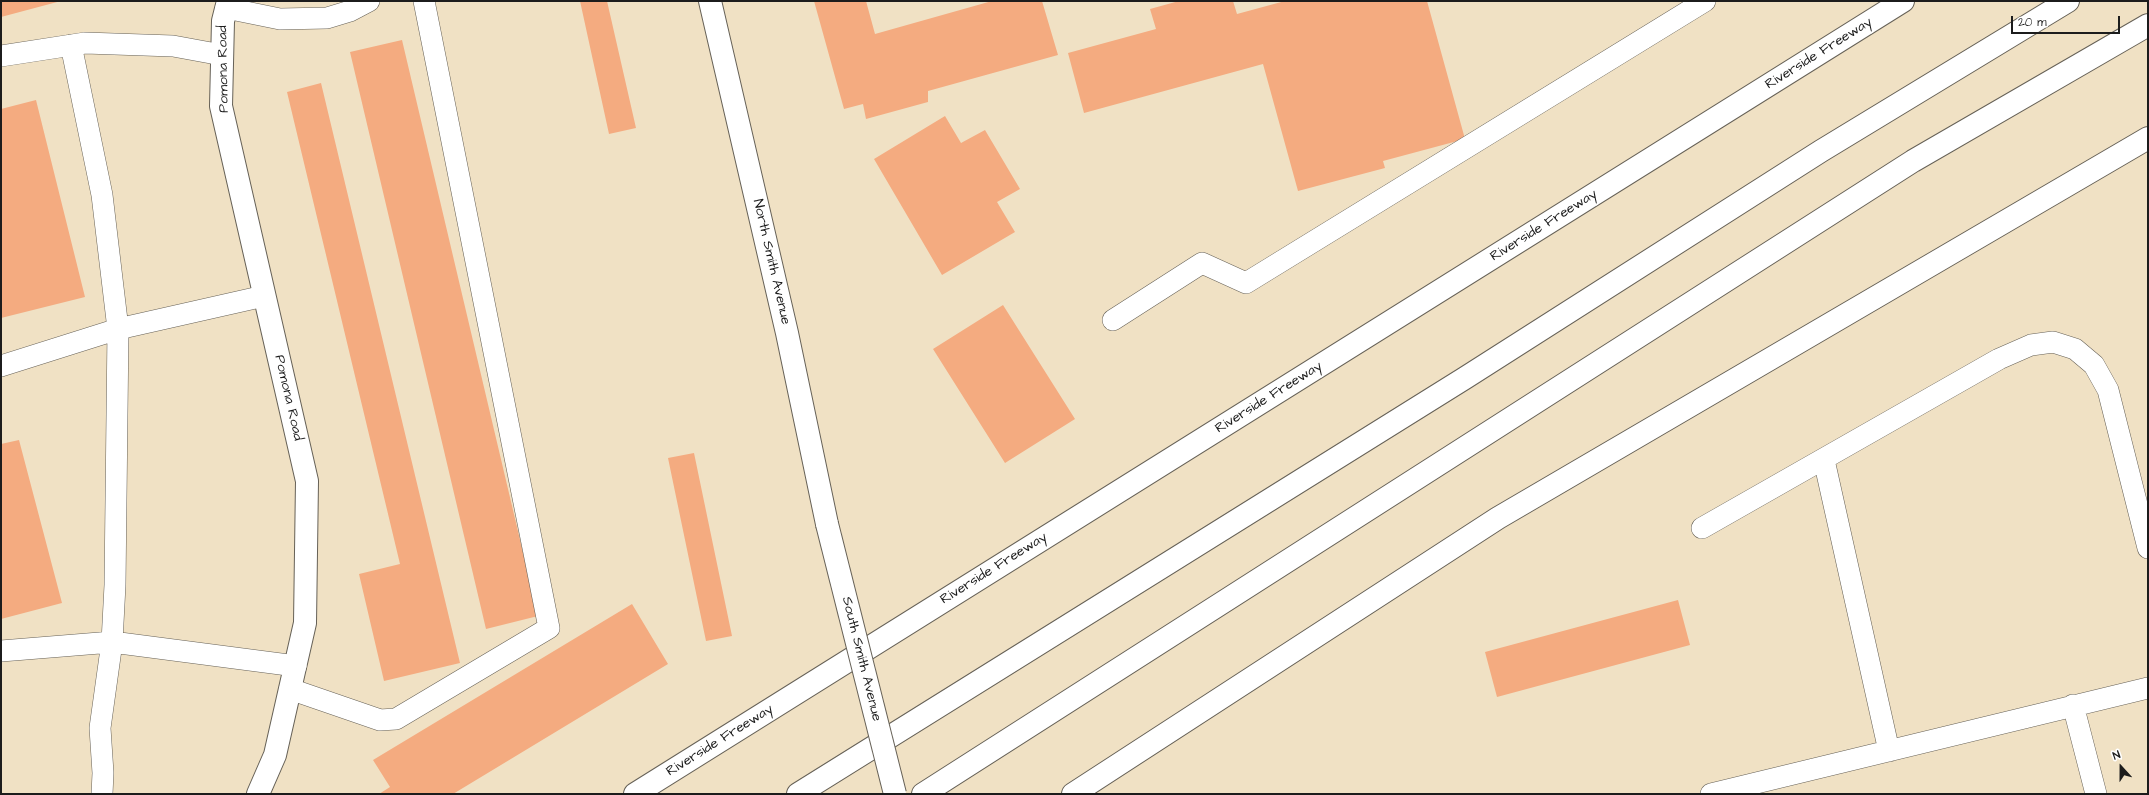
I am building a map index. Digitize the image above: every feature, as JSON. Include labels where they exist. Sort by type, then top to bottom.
[{"type":"main road","name":"North Smith Avenue","points":[[710,1],[787,333],[828,524]]},
{"type":"main road","name":"Riverside Freeway","points":[[635,794],[1904,1]]},
{"type":"main road","points":[[798,794],[1465,378],[1820,151],[2068,1]]},
{"type":"main road","name":"Pomona Road","points":[[227,4],[223,21],[221,106],[307,481],[305,623],[275,755],[258,794]]},
{"type":"main road","points":[[923,794],[1913,161],[2148,25]]},
{"type":"main road","points":[[1073,794],[1498,518],[2148,138]]},
{"type":"main road","name":"South Smith Avenue","points":[[828,524],[895,794]]},
{"type":"lane","points":[[227,4],[280,19],[327,18],[350,11],[369,1]]},
{"type":"lane","points":[[290,689],[380,720],[396,720],[549,628],[424,1]]},
{"type":"lane","points":[[1113,320],[1202,263],[1246,283],[1705,1]]},
{"type":"lane","points":[[1,56],[85,42],[173,46],[222,55]]},
{"type":"lane","points":[[71,45],[102,195],[118,329],[115,585],[112,642],[100,728],[103,773],[102,794]]},
{"type":"lane","points":[[1,366],[118,329],[264,296]]},
{"type":"lane","points":[[1702,528],[1824,460],[1999,359],[2031,345],[2053,342],[2075,349],[2094,365],[2108,390],[2148,548]]},
{"type":"lane","points":[[1824,460],[1889,751]]},
{"type":"lane","points":[[1,651],[112,642],[296,666]]},
{"type":"lane","points":[[1711,794],[2148,688]]},
{"type":"lane","points":[[2073,705],[2096,794]]},
{"type":"building","points":[[1,1],[61,1],[1,17]]},
{"type":"building","points":[[580,1],[607,1],[636,128],[609,134]]},
{"type":"building","points":[[814,1],[866,1],[875,34],[992,1],[1042,1],[1058,55],[928,91],[928,102],[866,119],[863,104],[844,109]]},
{"type":"building","points":[[1179,1],[1233,1],[1237,14],[1285,1],[1427,1],[1465,139],[1383,161],[1385,168],[1298,191],[1263,64],[1084,113],[1068,53],[1156,29],[1150,9]]},
{"type":"building","points":[[402,40],[538,616],[486,629],[350,52]]},
{"type":"building","points":[[321,83],[460,663],[384,681],[359,574],[400,564],[287,92]]},
{"type":"building","points":[[36,100],[85,297],[1,318],[1,109]]},
{"type":"building","points":[[945,116],[961,143],[985,130],[1020,189],[997,202],[1015,232],[942,275],[874,159]]},
{"type":"building","points":[[1003,305],[1075,419],[1005,463],[933,349]]},
{"type":"building","points":[[19,440],[62,603],[1,619],[1,444]]},
{"type":"building","points":[[694,453],[732,636],[706,641],[668,458]]},
{"type":"building","points":[[1678,600],[1690,645],[1497,697],[1485,652]]},
{"type":"building","points":[[632,604],[668,664],[453,794],[379,794],[390,787],[373,760]]}]
